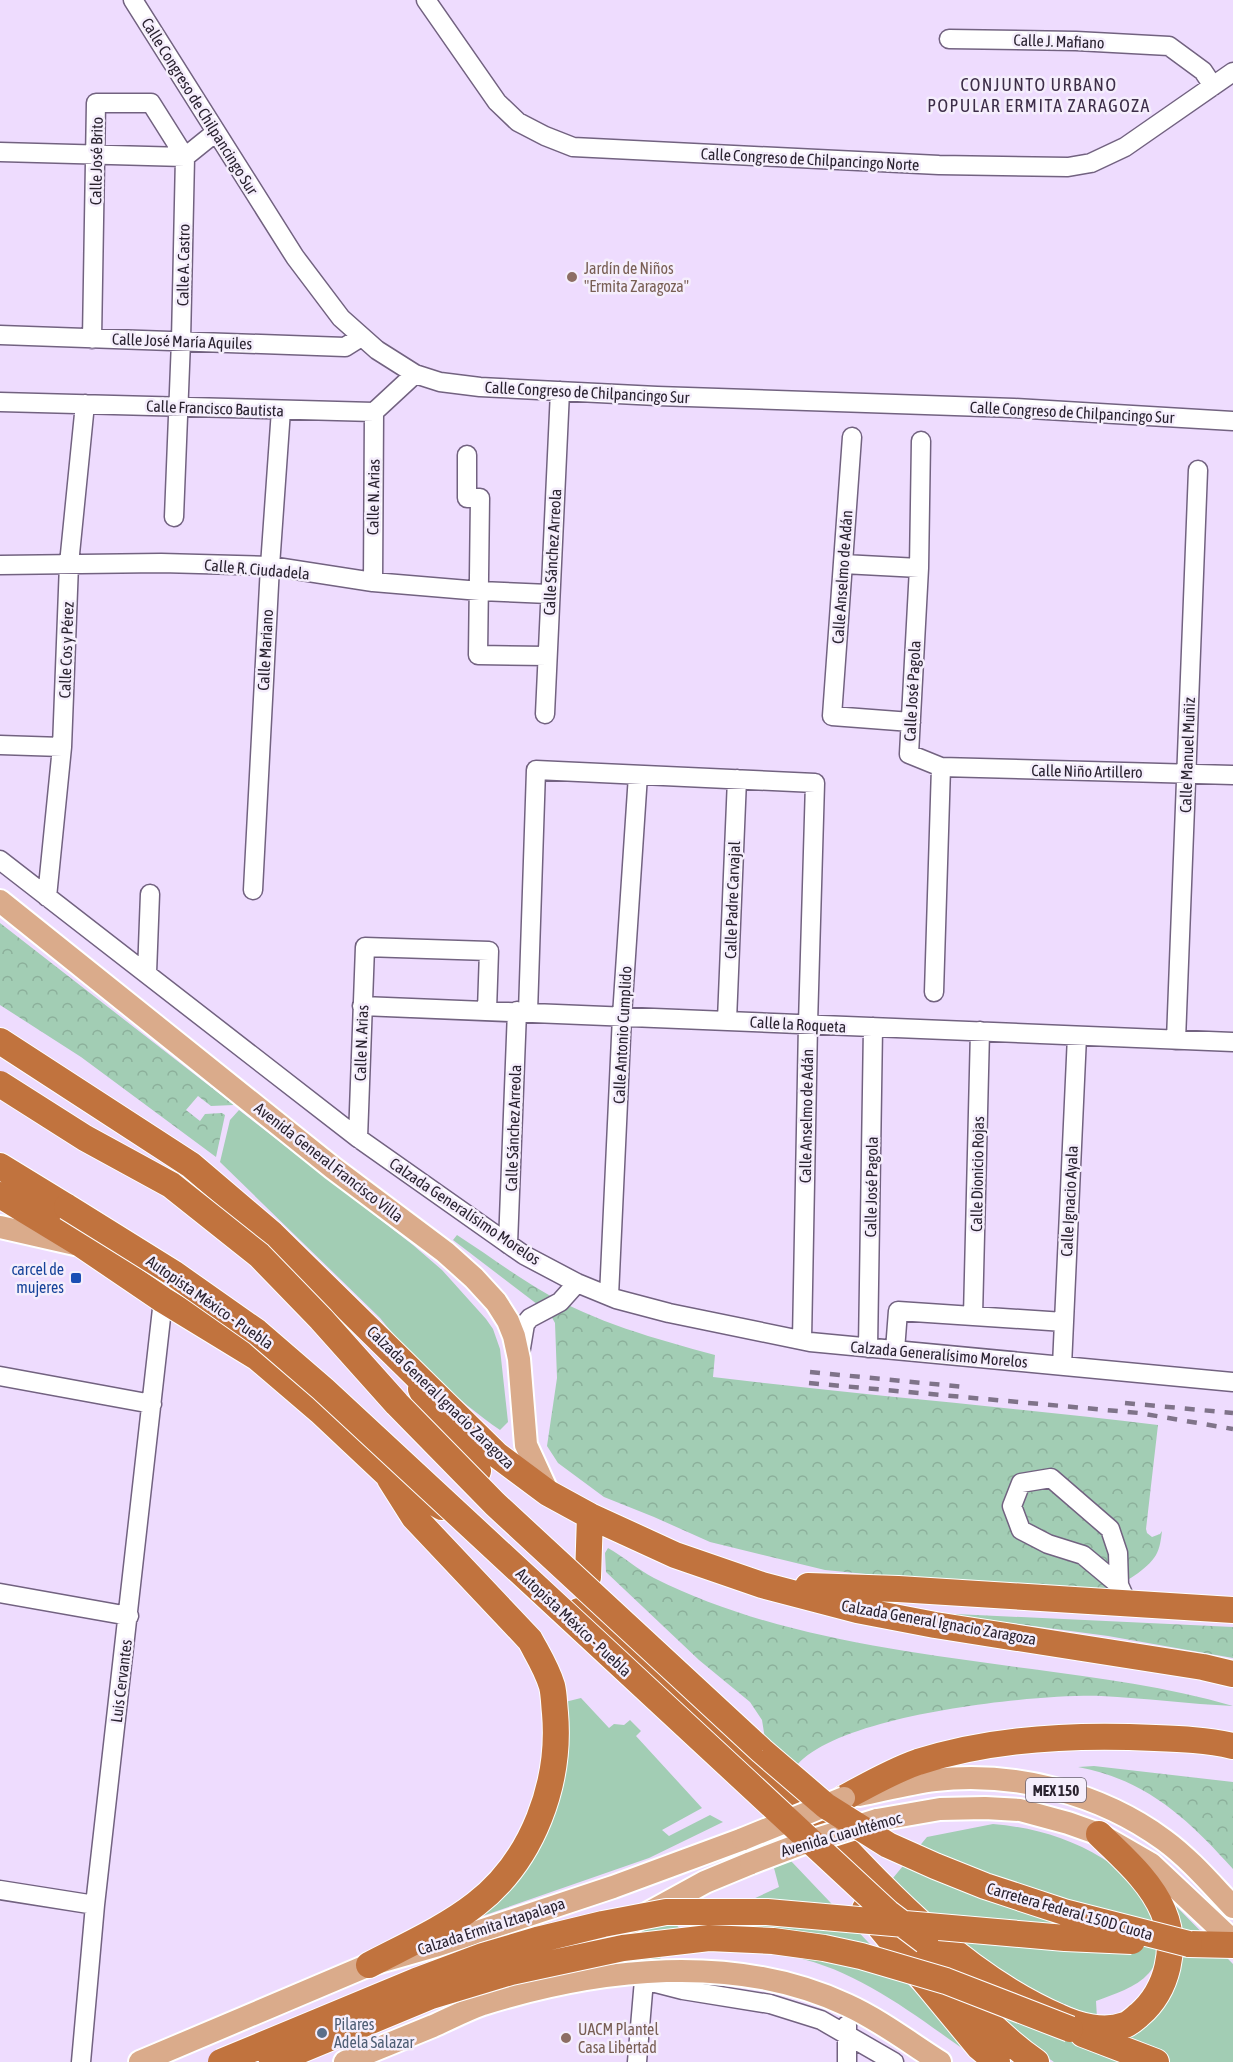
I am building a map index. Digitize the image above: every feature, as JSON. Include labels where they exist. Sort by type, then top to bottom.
[{"type":"highway","name":"Calzada General Ignacio Zaragoza","points":[[0,1041],[191,1165],[272,1234],[497,1455],[548,1493],[590,1516],[675,1555],[762,1585],[857,1610],[935,1625],[1141,1656],[1233,1674]]},
{"type":"highway","name":"Autopista México - Puebla","points":[[0,1084],[85,1138],[171,1185],[259,1255],[321,1319],[397,1404],[495,1504],[762,1751],[835,1802]]},
{"type":"highway","name":"Autopista México - Puebla","points":[[0,1166],[173,1273],[257,1332],[379,1440],[888,1913],[1003,1994],[1070,2028],[1156,2062]]},
{"type":"highway","points":[[0,1195],[258,1358],[320,1411],[387,1474],[453,1514],[578,1610],[760,1765],[990,2023],[1036,2062]]},
{"type":"highway","points":[[413,1372],[440,1428],[513,1509],[588,1577],[853,1856],[915,1918],[992,1981],[1059,2018],[1088,2027],[1108,2029],[1127,2025],[1152,2002],[1166,1973],[1170,1941],[1169,1927],[1163,1909],[1150,1887],[1099,1834]]},
{"type":"highway","points":[[369,1965],[477,1904],[507,1875],[525,1848],[546,1798],[553,1767],[556,1728],[552,1687],[530,1640],[414,1517],[387,1474]]},
{"type":"highway","points":[[453,1514],[581,1622],[761,1783],[979,2047],[998,2062]]},
{"type":"highway","points":[[588,1577],[590,1516]]},
{"type":"highway","points":[[762,1585],[1123,1595],[1233,1611]]},
{"type":"highway","points":[[835,1802],[888,1774],[956,1751],[1062,1739],[1132,1737],[1181,1739],[1233,1746]]},
{"type":"highway","name":"Carretera Federal 150D Cuota","points":[[835,1802],[888,1845],[985,1887],[1064,1912],[1189,1944]]},
{"type":"highway","points":[[220,2062],[416,1981],[483,1956],[603,1924],[666,1912],[767,1912],[1065,1938],[1189,1944],[1233,1943]]},
{"type":"highway","points":[[272,2062],[431,1996],[511,1972],[623,1948],[709,1938],[773,1941],[861,1956],[946,1981],[1070,2028]]},
{"type":"main road","name":"Avenida General Francisco Villa","points":[[0,901],[460,1265],[496,1302],[508,1321],[519,1359],[526,1445],[548,1493]]},
{"type":"main road","points":[[0,1227],[82,1245]]},
{"type":"main road","name":"Avenida Cuauhtémoc","points":[[835,1802],[936,1780],[991,1779],[1039,1785],[1085,1797],[1131,1818],[1165,1841],[1233,1907]]},
{"type":"main road","name":"Calzada Ermita Iztapalapa","points":[[140,2062],[369,1965],[435,1946],[613,1887],[835,1802]]},
{"type":"main road","name":"Avenida Cuauhtémoc","points":[[480,2005],[705,1882],[801,1844],[877,1820],[940,1809],[1020,1810],[1099,1834],[1151,1864],[1233,1943]]},
{"type":"main road","points":[[397,1956],[414,1957],[434,1966],[440,1982],[438,2000],[426,2018],[408,2036]]},
{"type":"main road","points":[[345,2062],[480,2005],[554,1984],[591,1978],[698,1971],[742,1975],[796,1987],[847,2005],[940,2062]]},
{"type":"street","name":"Calle Congreso de Chilpancingo Sur","points":[[133,0],[294,257],[341,318],[376,350],[415,374],[440,382],[480,387],[657,396],[1014,408],[1233,421]]},
{"type":"street","name":"Calle Congreso de Chilpancingo Norte","points":[[426,0],[497,102],[518,122],[573,147],[939,165],[1068,168],[1091,163],[1125,147],[1233,72]]},
{"type":"street","name":"Calle J. Mafiano","points":[[949,39],[1169,45],[1203,71],[1214,86]]},
{"type":"street","name":"Calle José Brito","points":[[92,339],[96,103],[151,103],[185,157]]},
{"type":"street","points":[[0,157],[0,151],[185,157],[216,132]]},
{"type":"street","name":"Calle A. Castro","points":[[174,517],[185,157]]},
{"type":"street","name":"Calle José María Aquiles","points":[[0,335],[345,347],[361,337]]},
{"type":"street","points":[[374,412],[415,374]]},
{"type":"street","name":"Calle Sánchez Arreola","points":[[544,714],[560,391]]},
{"type":"street","name":"Calle Francisco Bautista","points":[[0,402],[374,412]]},
{"type":"street","name":"Calle Cos y Pérez","points":[[47,897],[62,747],[69,564],[85,404]]},
{"type":"street","name":"Calle Mariano","points":[[252,890],[281,410]]},
{"type":"street","name":"Calle N. Arias","points":[[373,582],[374,412]]},
{"type":"street","name":"Calle Anselmo de Adán","points":[[852,438],[832,716],[911,722]]},
{"type":"street","name":"Calle José Pagola","points":[[921,441],[919,568],[909,754],[941,767]]},
{"type":"street","points":[[467,455],[467,498],[480,498],[478,655],[547,656]]},
{"type":"street","name":"Calle Manuel Muñiz","points":[[1176,1040],[1198,470]]},
{"type":"street","name":"Calle R. Ciudadela","points":[[0,565],[161,563],[270,566],[373,582],[549,594]]},
{"type":"street","points":[[843,564],[919,568]]},
{"type":"street","points":[[0,745],[62,747]]},
{"type":"street","points":[[934,992],[941,767]]},
{"type":"street","name":"Calle Niño Artillero","points":[[941,767],[1233,775]]},
{"type":"street","name":"Calle Sánchez Arreola","points":[[508,1244],[536,770],[638,775]]},
{"type":"street","points":[[638,775],[737,779]]},
{"type":"street","name":"Calle Antonio Cumplido","points":[[609,1296],[622,1016],[638,775]]},
{"type":"street","name":"Calle Anselmo de Adán","points":[[737,779],[815,783],[802,1341]]},
{"type":"street","name":"Calle Padre Carvajal","points":[[727,1020],[737,779]]},
{"type":"street","name":"Calzada Generalísimo Morelos","points":[[0,860],[357,1138],[524,1255],[577,1283],[609,1296],[669,1313],[802,1341],[1233,1382]]},
{"type":"street","points":[[147,973],[150,894]]},
{"type":"street","name":"Calle N. Arias","points":[[357,1138],[365,947],[489,951],[487,1010]]},
{"type":"street","name":"Calle la Roqueta","points":[[362,1006],[1233,1042]]},
{"type":"street","name":"Calle José Pagola","points":[[868,1348],[873,1027]]},
{"type":"street","name":"Calle Dionicio Rojas","points":[[973,1316],[980,1031]]},
{"type":"street","name":"Calle Ignacio Ayala","points":[[1062,1366],[1077,1035]]},
{"type":"street","points":[[519,1359],[525,1324],[530,1318],[560,1302],[577,1283]]},
{"type":"street","name":"Luis Cervantes","points":[[81,2062],[95,1905],[163,1300]]},
{"type":"street","points":[[895,1350],[898,1311],[1064,1322]]},
{"type":"street","points":[[0,1377],[152,1404]]},
{"type":"street","points":[[1051,1478],[1110,1529],[1118,1553],[1123,1595],[1083,1555],[1048,1544],[1021,1530],[1012,1506],[1021,1483],[1051,1478]]},
{"type":"street","points":[[0,1593],[129,1616]]},
{"type":"street","points":[[0,1890],[95,1905]]},
{"type":"street","points":[[637,2062],[644,1976],[683,1990],[770,2004],[821,2020],[894,2062]]},
{"type":"street","points":[[847,2005],[847,2062]]},
{"type":"green space","points":[[0,923],[234,1105],[211,1106],[198,1096],[186,1110],[200,1121],[205,1114],[222,1113],[225,1115],[216,1157],[81,1057],[0,1005]]},
{"type":"green space","points":[[239,1110],[413,1245],[442,1270],[486,1319],[493,1329],[500,1349],[508,1422],[500,1430],[436,1378],[380,1318],[220,1162],[230,1120]]},
{"type":"green space","points":[[457,1235],[531,1284],[583,1312],[648,1336],[715,1355],[713,1377],[1158,1425],[1146,1529],[1152,1537],[1162,1531],[1157,1552],[1152,1561],[1141,1571],[1108,1590],[896,1577],[825,1570],[710,1542],[604,1497],[558,1463],[547,1446],[557,1378],[555,1323],[550,1314],[453,1240]]},
{"type":"green space","points":[[608,1548],[654,1578],[698,1598],[791,1628],[838,1639],[935,1656],[1083,1676],[1184,1693],[1233,1706],[1101,1696],[1071,1696],[987,1704],[895,1720],[854,1732],[820,1747],[797,1765],[765,1739],[762,1720],[750,1702],[699,1660],[606,1572],[605,1553]]},
{"type":"green space","points":[[934,1613],[1233,1627],[1233,1658],[1108,1636]]},
{"type":"green space","points":[[581,1698],[609,1728],[614,1724],[624,1725],[630,1720],[641,1731],[636,1736],[702,1808],[662,1830],[669,1836],[710,1815],[723,1822],[649,1858],[468,1921],[507,1888],[565,1702]]},
{"type":"green space","points":[[1094,1766],[1233,1782],[1233,1869],[1182,1818],[1146,1792],[1125,1781],[1078,1767]]},
{"type":"green space","points":[[993,1824],[1050,1835],[1090,1851],[1127,1879],[1149,1909],[1156,1926],[1159,1943],[1157,1959],[1149,1973],[1138,1983],[1096,2001],[1097,2018],[1031,1989],[979,1959],[940,1926],[893,1878],[927,1837]]},
{"type":"green space","points":[[791,1861],[982,2062],[893,2000],[845,1974],[794,1957],[746,1951],[666,1950],[660,1959],[552,1975],[667,1917],[683,1931],[779,1887],[774,1868]]},
{"type":"green space","points":[[1168,1898],[1233,1964],[1233,2062],[1054,2062],[993,2015],[1146,2023]]},
{"type":"railway","points":[[810,1372],[964,1387]]},
{"type":"railway","points":[[809,1383],[1139,1413],[1233,1429]]},
{"type":"railway","points":[[1125,1403],[1233,1413]]},
{"type":"place","name":"Jardín de Niños \"Ermita Zaragoza\"","points":[[572,277]]},
{"type":"place","name":"carcel de mujeres","points":[[76,1278]]},
{"type":"place","name":"Pilares Adela Salazar","points":[[322,2033]]},
{"type":"place","name":"UACM Plantel Casa Libertad","points":[[566,2038]]},
{"type":"district","name":"CONJUNTO URBANO POPULAR ERMITA ZARAGOZA","points":[[1039,94]]}]
